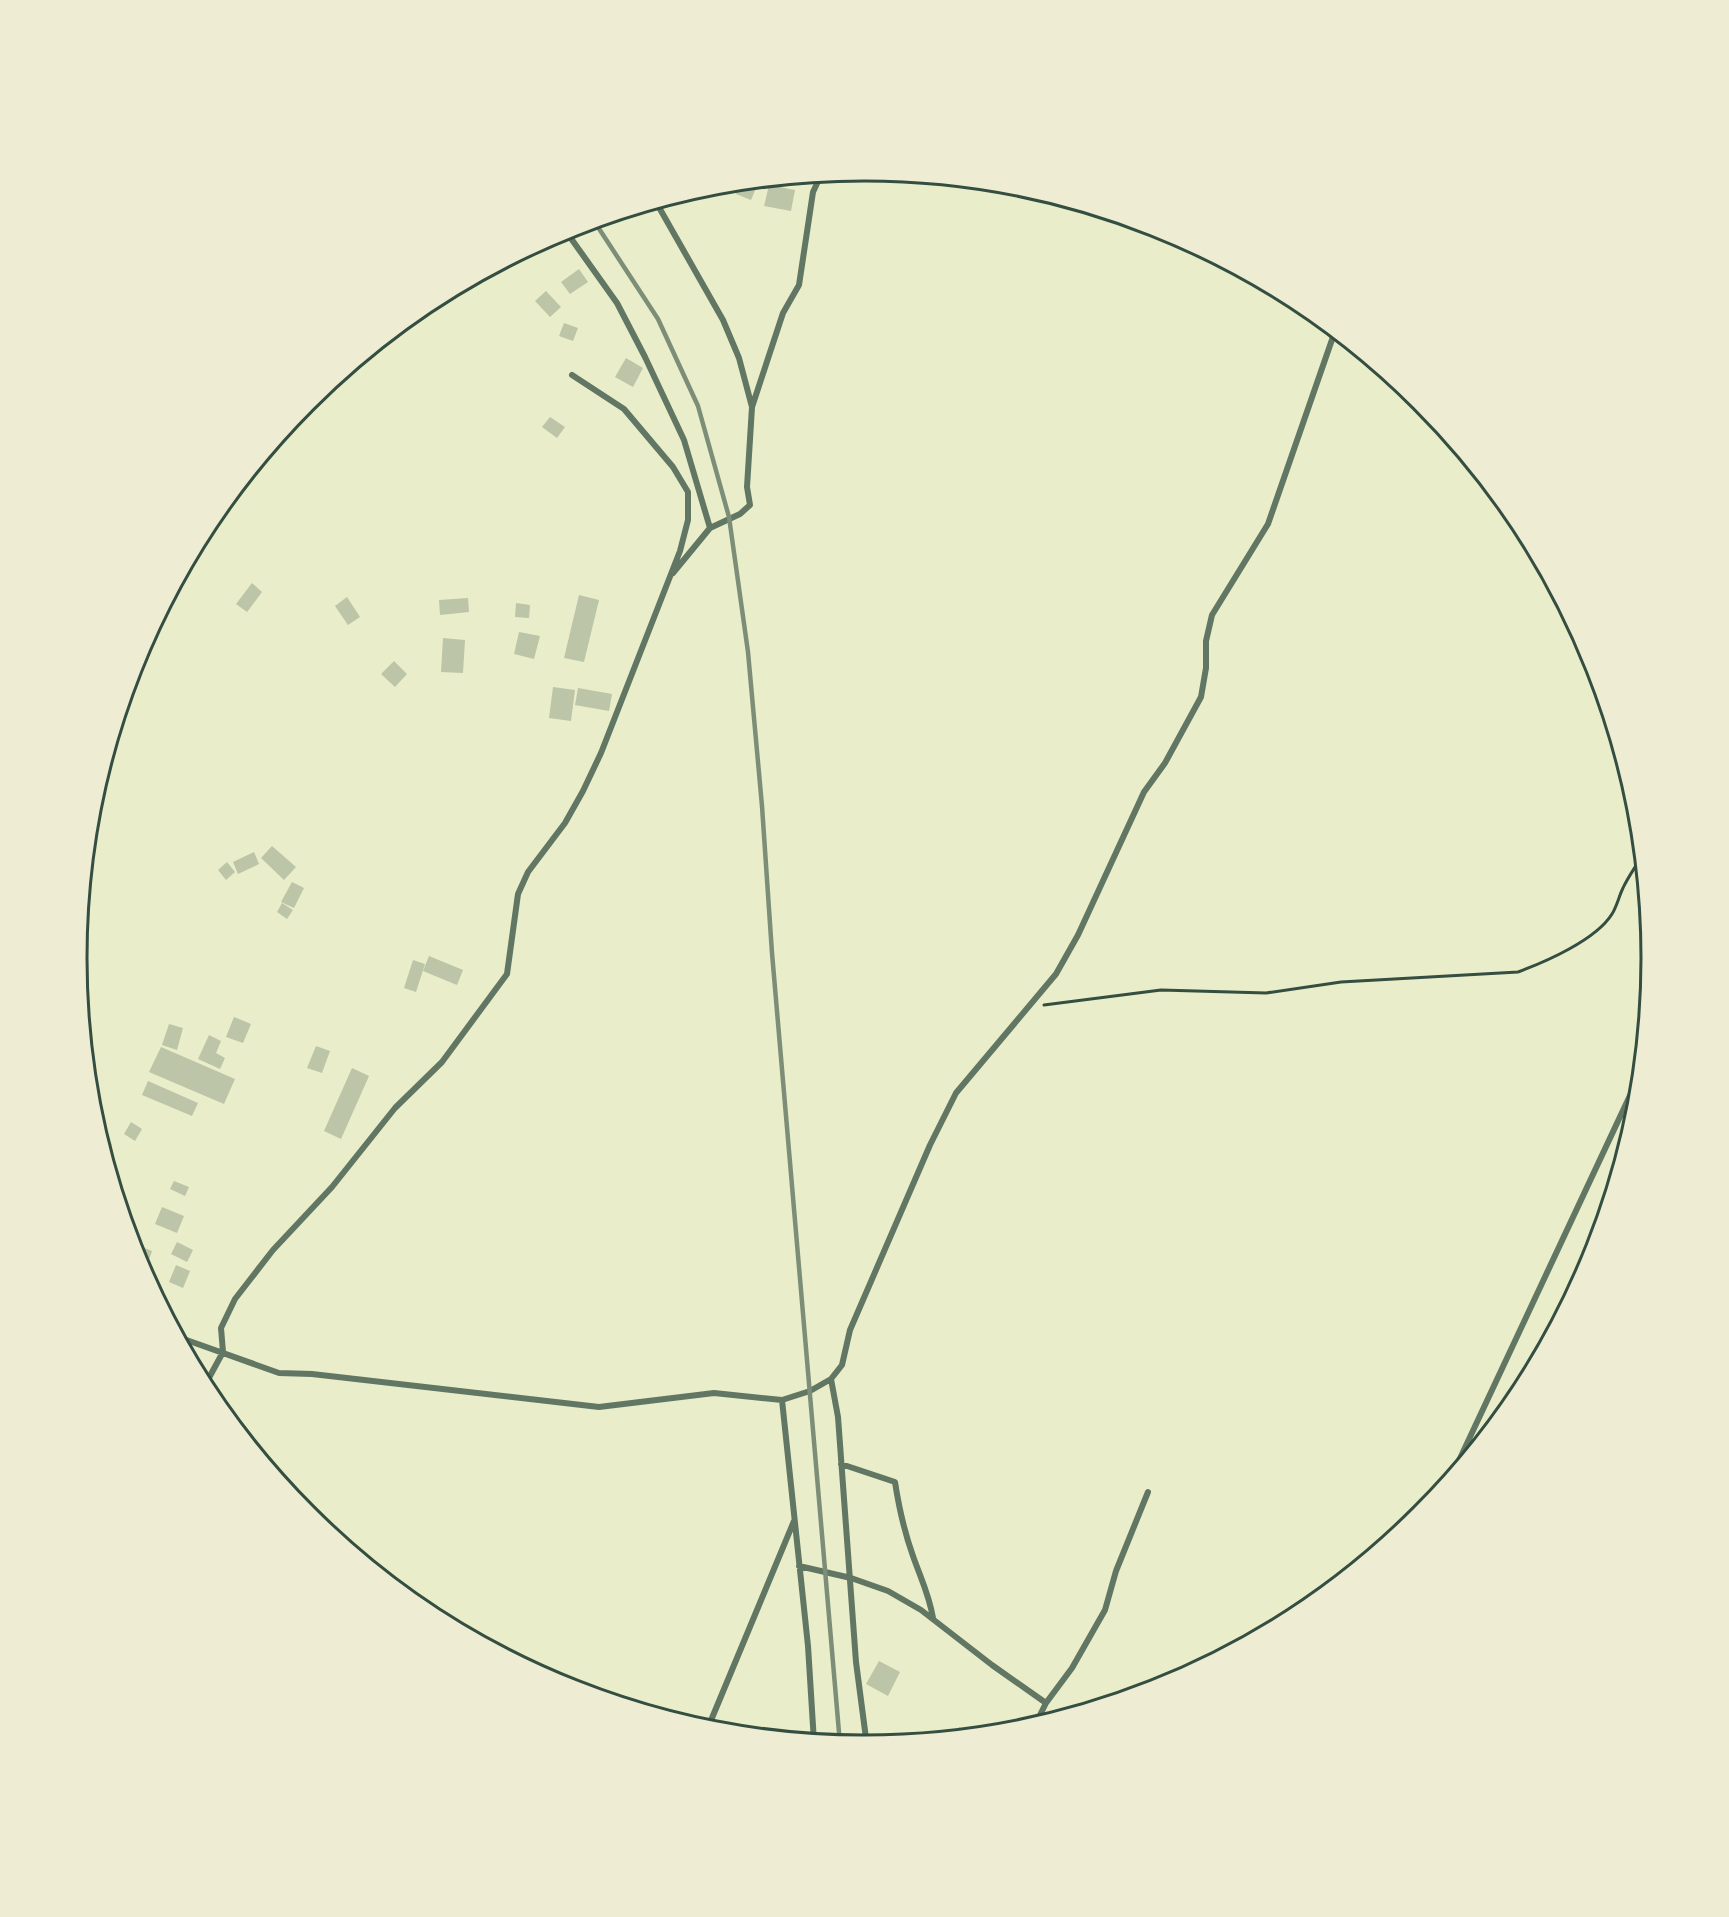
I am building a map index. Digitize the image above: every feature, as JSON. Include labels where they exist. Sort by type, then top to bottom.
[{"type":"street","points":[[670,575],[710,528],[740,514],[750,505],[747,487],[752,407],[783,313],[799,285],[813,192],[817,183]]},
{"type":"street","points":[[659,208],[723,320],[739,358],[752,407]]},
{"type":"street","points":[[571,238],[617,303],[645,357],[684,440],[710,528]]},
{"type":"street","points":[[187,1340],[279,1373],[312,1374],[599,1407],[714,1393],[782,1400],[810,1391],[831,1379],[842,1365],[850,1330],[930,1145],[956,1093],[1031,1007],[1056,974],[1078,935],[1144,792],[1166,763],[1202,697],[1206,668],[1206,640],[1212,615],[1268,524],[1332,338]]},
{"type":"street","points":[[210,1377],[223,1352],[221,1328],[235,1299],[273,1250],[332,1187],[395,1108],[442,1062],[507,974],[518,894],[528,872],[565,823],[588,781],[680,551],[688,520],[688,492],[673,467],[624,409],[572,375]]},
{"type":"street","points":[[1461,1457],[1629,1098]]},
{"type":"street","points":[[831,1379],[838,1417],[856,1662],[866,1736]]},
{"type":"street","points":[[782,1400],[795,1517],[813,1734]]},
{"type":"street","points":[[841,1464],[895,1482],[901,1519],[929,1594],[933,1619]]},
{"type":"street","points":[[1040,1716],[1072,1668],[1105,1610],[1116,1571],[1148,1492]]},
{"type":"street","points":[[711,1721],[795,1517]]},
{"type":"street","points":[[799,1566],[851,1578],[888,1591],[933,1619],[1047,1703]]},
{"type":"path","points":[[1031,1007],[1161,990],[1266,993],[1341,982],[1518,972],[1543,963],[1592,933],[1612,915],[1636,866]]},
{"type":"building","points":[[768,187],[795,190],[791,211],[764,206]]},
{"type":"building","points":[[756,189],[751,200],[736,194],[737,192]]},
{"type":"building","points":[[579,269],[588,282],[570,294],[561,282]]},
{"type":"building","points":[[546,291],[561,307],[550,317],[535,301]]},
{"type":"building","points":[[564,323],[578,328],[573,341],[559,336]]},
{"type":"building","points":[[626,358],[643,368],[633,387],[615,377]]},
{"type":"building","points":[[550,417],[565,427],[557,438],[542,427]]},
{"type":"building","points":[[252,583],[262,592],[247,612],[236,604]]},
{"type":"building","points":[[579,595],[599,600],[584,662],[564,658]]},
{"type":"building","points":[[347,597],[360,617],[348,625],[335,606]]},
{"type":"building","points":[[468,598],[469,612],[440,615],[439,600]]},
{"type":"building","points":[[516,603],[530,605],[529,618],[515,617]]},
{"type":"building","points":[[519,632],[540,636],[534,659],[514,654]]},
{"type":"building","points":[[443,638],[465,640],[463,673],[441,672]]},
{"type":"building","points":[[394,661],[407,674],[395,687],[381,674]]},
{"type":"building","points":[[553,687],[575,690],[571,721],[549,718]]},
{"type":"building","points":[[578,688],[612,694],[609,711],[575,705]]},
{"type":"building","points":[[272,846],[296,867],[284,880],[261,858]]},
{"type":"building","points":[[254,852],[259,864],[238,874],[233,862]]},
{"type":"building","points":[[227,862],[235,872],[226,880],[218,870]]},
{"type":"building","points":[[292,882],[304,888],[294,908],[281,902]]},
{"type":"building","points":[[282,903],[293,910],[287,919],[277,912]]},
{"type":"building","points":[[429,956],[463,970],[457,985],[423,971]]},
{"type":"building","points":[[413,960],[425,964],[416,992],[404,988]]},
{"type":"building","points":[[234,1017],[251,1024],[243,1043],[226,1037]]},
{"type":"building","points":[[169,1024],[183,1028],[177,1050],[162,1045]]},
{"type":"building","points":[[209,1035],[221,1041],[216,1053],[225,1058],[220,1069],[198,1059]]},
{"type":"building","points":[[316,1046],[330,1051],[322,1073],[307,1068]]},
{"type":"building","points":[[161,1047],[235,1079],[224,1104],[149,1072]]},
{"type":"building","points":[[352,1068],[369,1076],[341,1139],[324,1131]]},
{"type":"building","points":[[148,1081],[198,1103],[192,1116],[142,1095]]},
{"type":"building","points":[[131,1122],[142,1129],[135,1141],[124,1134]]},
{"type":"building","points":[[174,1181],[189,1187],[185,1196],[170,1189]]},
{"type":"building","points":[[162,1207],[184,1216],[177,1233],[155,1224]]},
{"type":"building","points":[[177,1242],[193,1250],[187,1262],[171,1254]]},
{"type":"building","points":[[143,1247],[152,1251],[149,1261]]},
{"type":"building","points":[[176,1265],[190,1271],[183,1288],[169,1282]]},
{"type":"building","points":[[879,1661],[900,1672],[888,1696],[866,1684]]},
{"type":"railway","points":[[599,228],[658,319],[698,406],[729,517],[748,652],[762,806],[772,953],[839,1735]]}]
